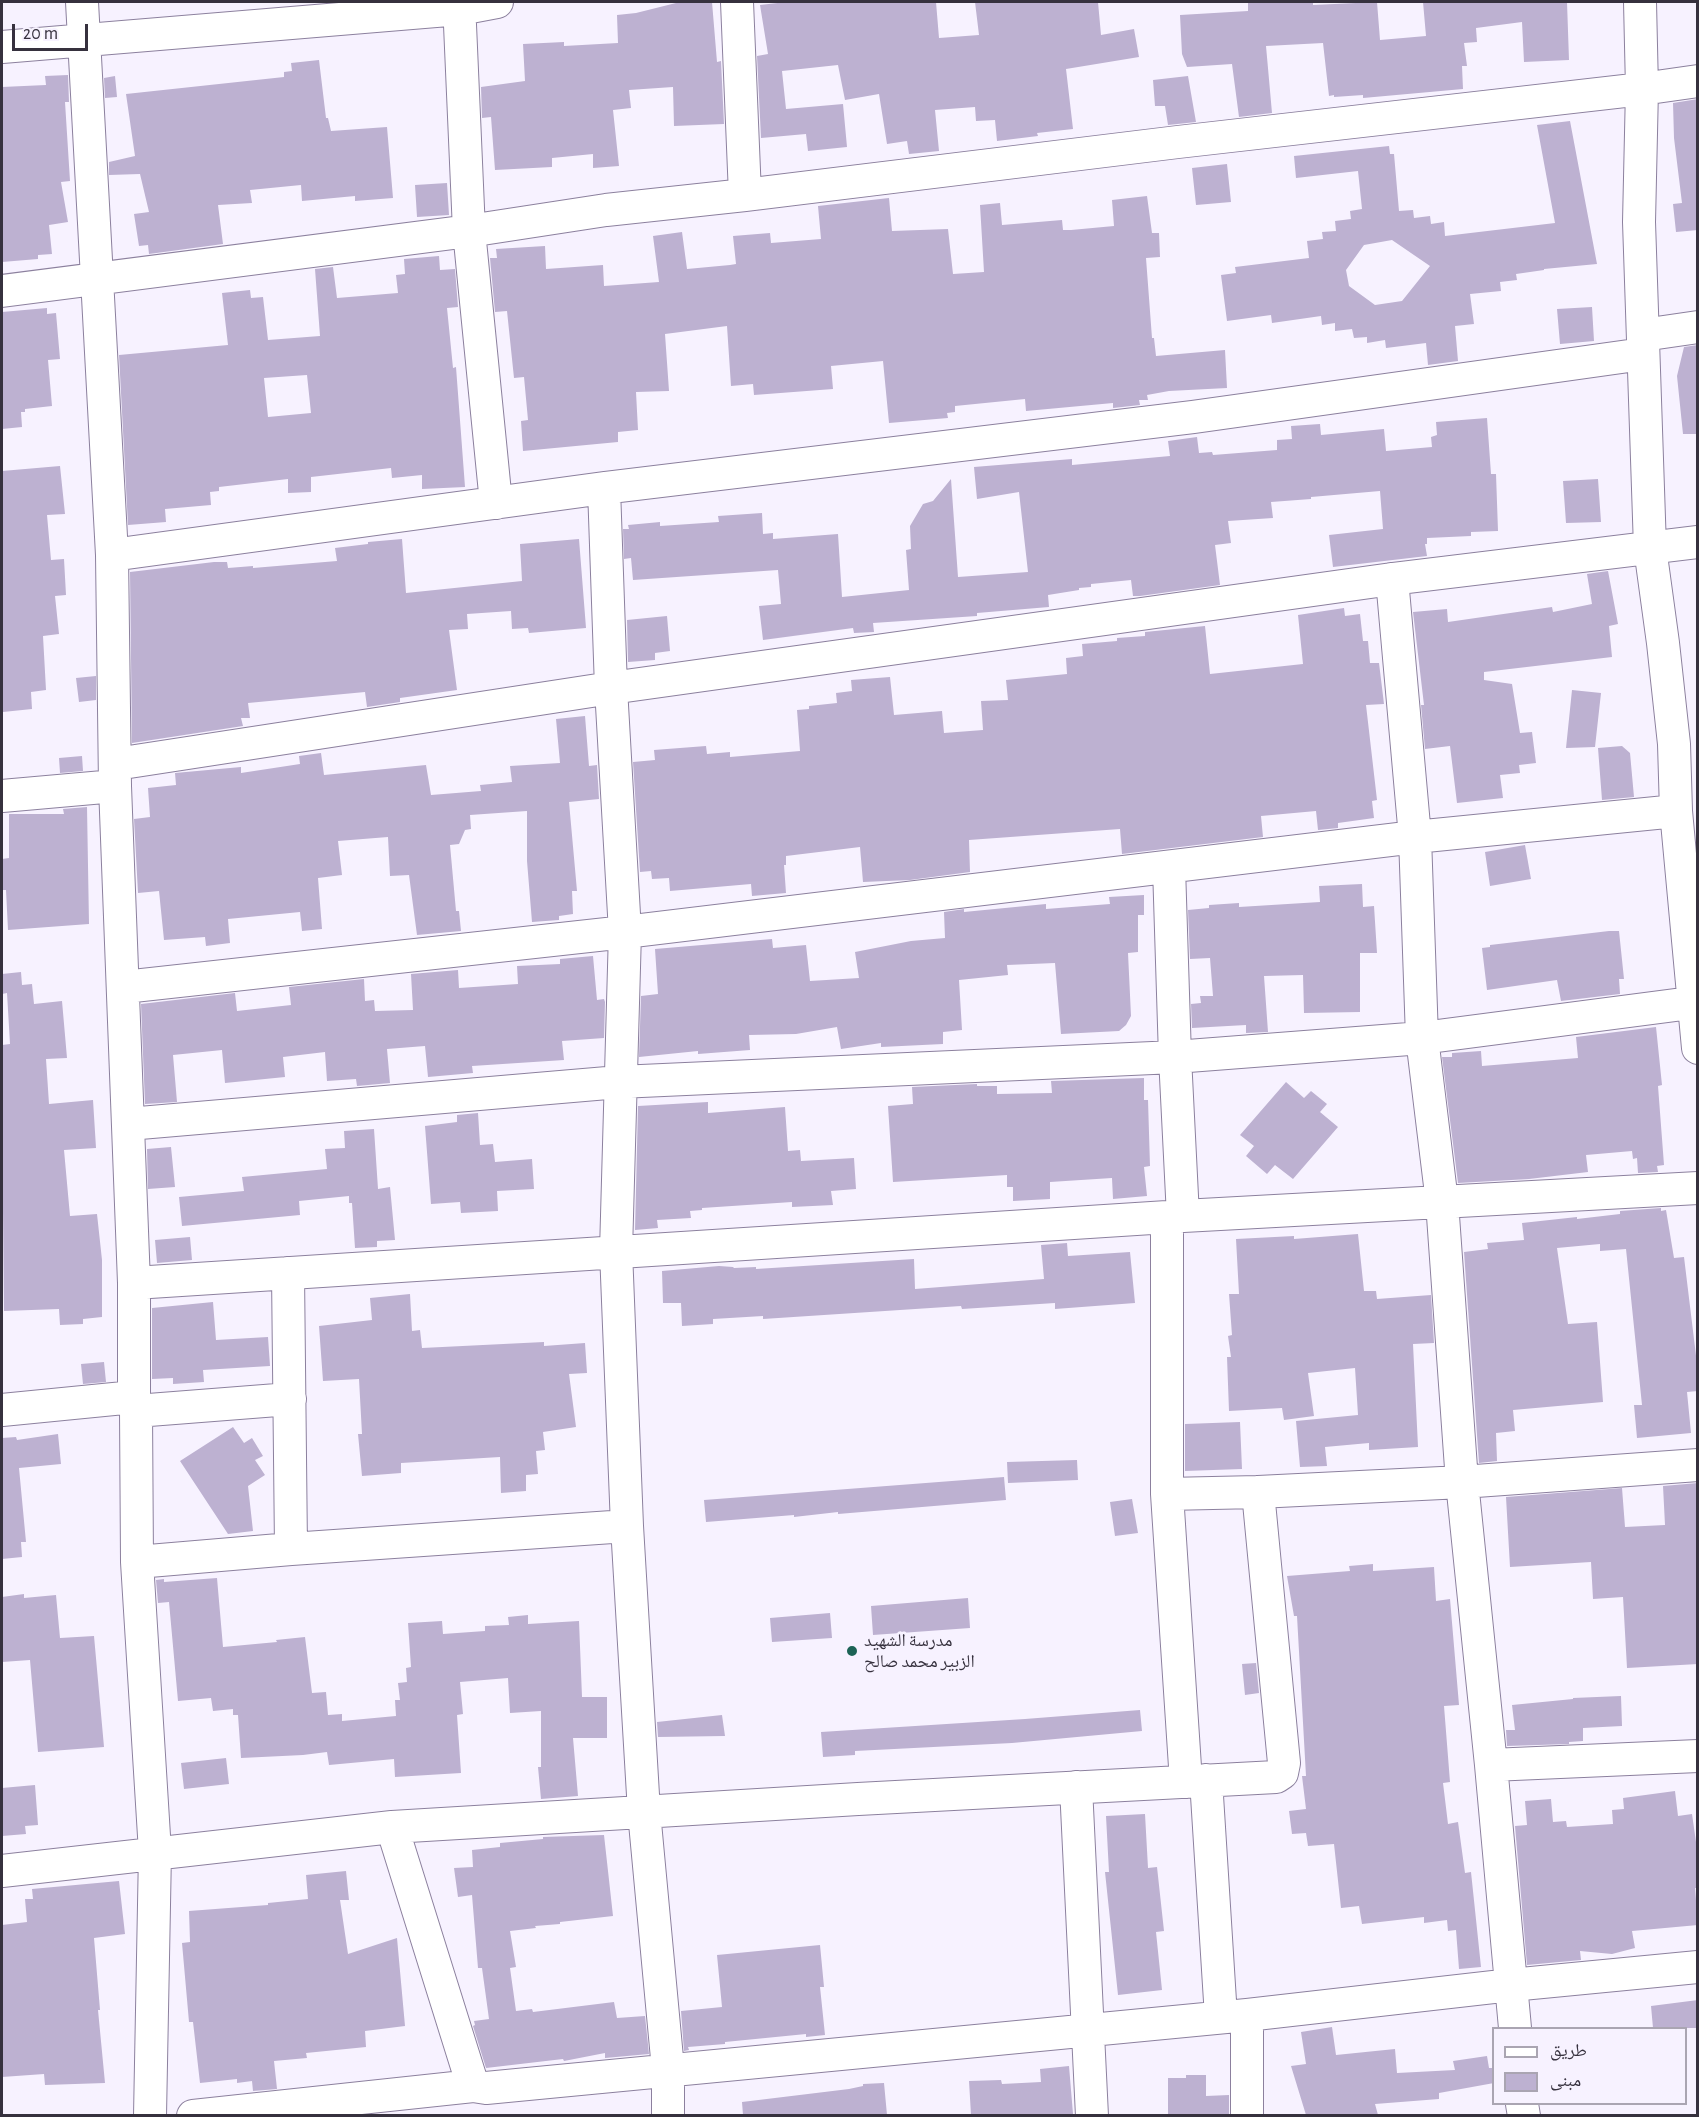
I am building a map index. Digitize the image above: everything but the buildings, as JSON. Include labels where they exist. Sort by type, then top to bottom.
[{"type":"street","points":[[82,2],[112,555],[116,775],[134,1283],[137,1562],[154,1852],[150,2115]]},
{"type":"street","points":[[2,47],[83,42],[497,2]]},
{"type":"street","points":[[738,2],[745,195]]},
{"type":"street","points":[[1640,2],[1642,89],[1639,222],[1650,548],[1663,643],[1686,743],[1676,812],[1698,1047]]},
{"type":"street","points":[[460,5],[469,231],[496,503]]},
{"type":"street","points":[[2,291],[469,231],[606,210],[1698,81]]},
{"type":"street","points":[[112,555],[604,488],[1193,417],[1643,344],[1698,327]]},
{"type":"street","points":[[604,488],[611,688],[625,932],[616,1251],[627,1526],[644,1812],[668,2069],[668,2115]]},
{"type":"street","points":[[2,796],[611,688],[1392,579],[1698,542]]},
{"type":"street","points":[[1392,579],[1415,837],[1422,1038],[1442,1202],[1462,1482],[1515,2027]]},
{"type":"street","points":[[124,987],[625,932],[1415,837],[1676,812]]},
{"type":"street","points":[[1169,867],[1175,1057],[1175,1217],[1167,1494],[1196,1781],[1234,2016],[1247,2115]]},
{"type":"street","points":[[128,1124],[619,1082],[1175,1057],[1422,1038],[1695,1003]]},
{"type":"street","points":[[134,1283],[1175,1217],[1698,1188]]},
{"type":"street","points":[[288,1273],[291,1549]]},
{"type":"street","points":[[2,1410],[290,1399]]},
{"type":"street","points":[[1167,1494],[1462,1482],[1698,1465]]},
{"type":"street","points":[[2,1871],[154,1852],[393,1827],[1276,1777],[1282,1773],[1284,1763],[1258,1492]]},
{"type":"street","points":[[137,1562],[627,1526]]},
{"type":"street","points":[[1491,1765],[1698,1756]]},
{"type":"street","points":[[1076,1787],[1092,2115]]},
{"type":"street","points":[[393,1827],[483,2096]]},
{"type":"street","points":[[193,2115],[343,2108],[483,2096],[668,2069],[1234,2016],[1698,1967]]},
{"type":"place","name":"مدرسة الشهيد الزبير محمد صالح","points":[[852,1651]]}]
